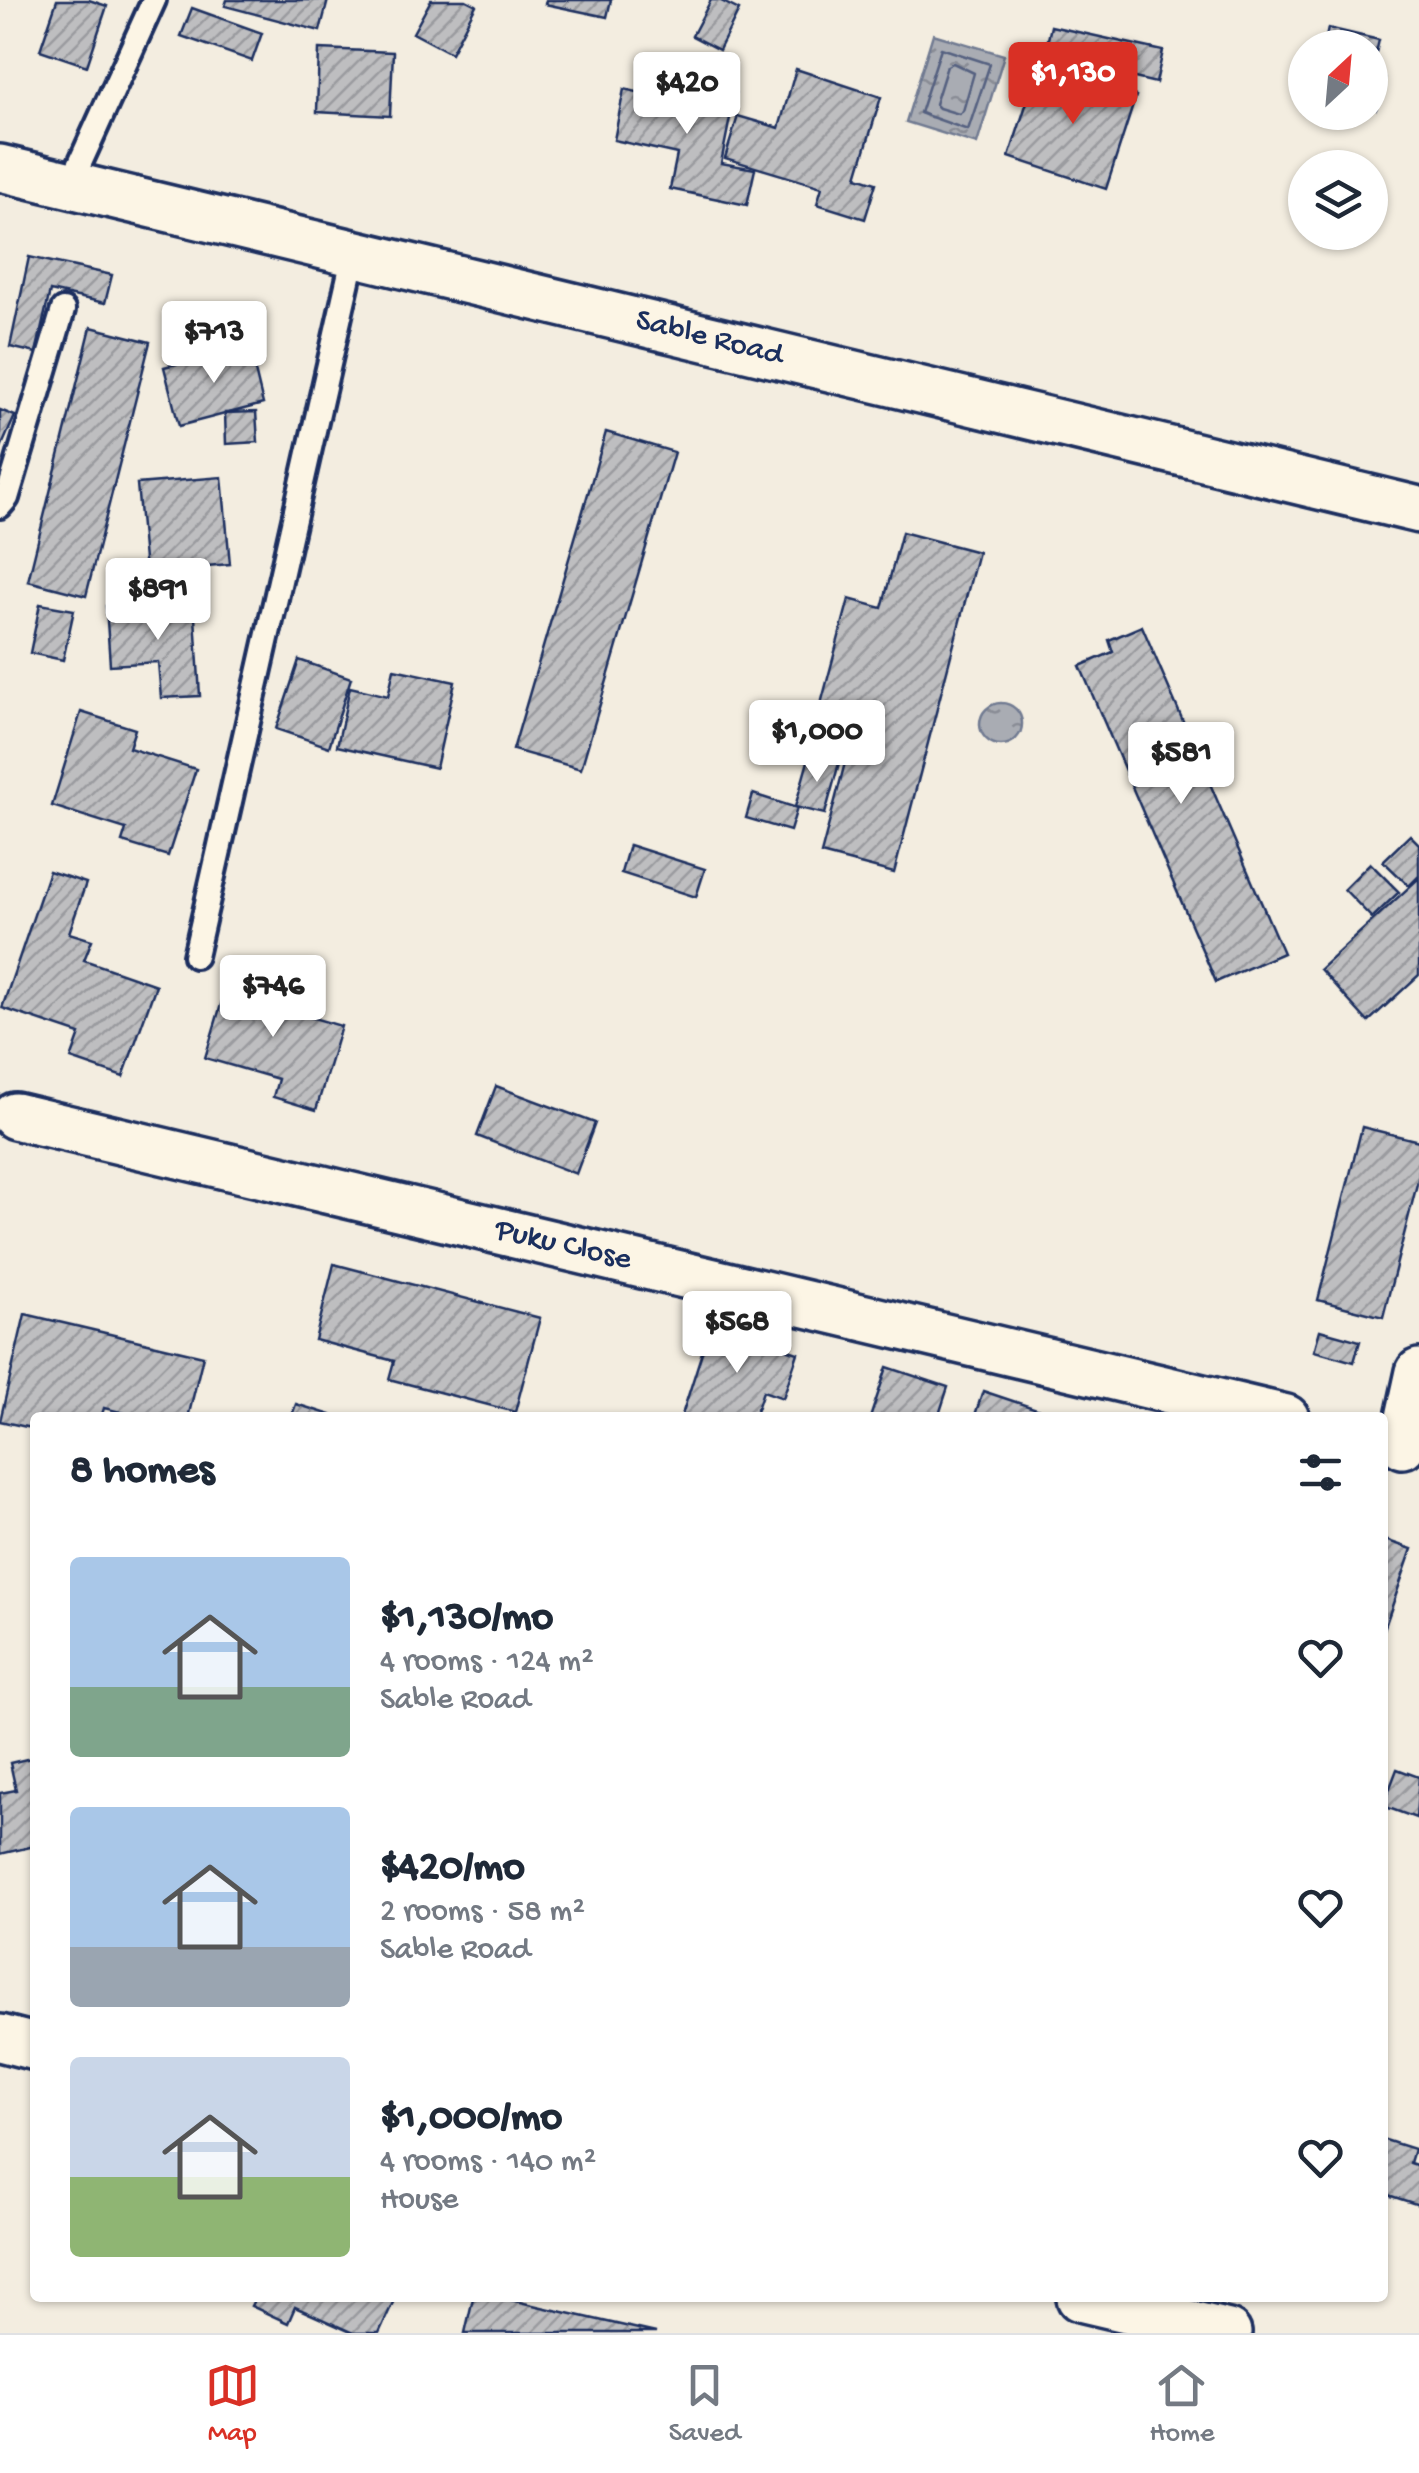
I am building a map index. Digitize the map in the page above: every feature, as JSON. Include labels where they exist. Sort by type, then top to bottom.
[{"type":"street","name":"Sable Road","points":[[0,168],[1419,510]]},
{"type":"street","name":"Puku Close","points":[[7,1114],[1261,1412]]},
{"type":"street","points":[[1402,1445],[1419,1372]]},
{"type":"street","points":[[0,2038],[30,2046]]},
{"type":"street","points":[[1097,2302],[1228,2333]]},
{"type":"lane","points":[[70,185],[154,0]]},
{"type":"lane","points":[[195,956],[354,254]]},
{"type":"lane","points":[[0,506],[7,498],[63,310]]},
{"type":"water","points":[[933,34],[1004,55],[977,144],[906,122]]},
{"type":"water","points":[[1001,703],[1016,709],[1022,724],[1016,739],[1001,745],[986,739],[980,724],[986,709]]},
{"type":"building","points":[[57,0],[89,0],[107,6],[87,66],[40,50]]},
{"type":"building","points":[[227,0],[328,0],[320,31],[225,6]]},
{"type":"building","points":[[431,0],[466,0],[476,5],[451,53],[413,33]]},
{"type":"building","points":[[546,0],[611,0],[607,17],[545,4]]},
{"type":"building","points":[[711,0],[739,10],[719,50],[692,36]]},
{"type":"building","points":[[192,8],[262,33],[252,61],[181,36]]},
{"type":"building","points":[[1051,26],[1163,51],[1156,83],[1044,57]]},
{"type":"building","points":[[319,49],[393,52],[390,116],[317,112]]},
{"type":"building","points":[[1039,65],[1136,96],[1106,189],[1009,157]]},
{"type":"building","points":[[796,69],[881,97],[857,177],[876,183],[865,219],[817,204],[822,187],[725,158],[738,116],[779,128]]},
{"type":"building","points":[[663,78],[735,93],[721,163],[755,169],[747,205],[670,189],[677,154],[614,140],[624,89],[659,97]]},
{"type":"building","points":[[29,257],[112,275],[105,303],[50,291],[36,353],[10,347]]},
{"type":"building","points":[[91,327],[150,342],[86,596],[28,581]]},
{"type":"building","points":[[249,346],[263,404],[179,426],[164,367]]},
{"type":"building","points":[[0,410],[15,416],[0,450]]},
{"type":"building","points":[[256,412],[258,442],[226,444],[225,413]]},
{"type":"building","points":[[606,432],[674,452],[581,769],[513,750]]},
{"type":"building","points":[[222,477],[230,564],[145,571],[137,484]]},
{"type":"building","points":[[902,532],[978,552],[894,873],[821,854],[846,759],[809,749],[849,599],[882,608]]},
{"type":"building","points":[[194,601],[200,696],[161,698],[158,662],[110,665],[106,606]]},
{"type":"building","points":[[40,604],[74,610],[63,660],[30,653]]},
{"type":"building","points":[[1142,626],[1283,953],[1216,982],[1080,666],[1113,652],[1109,640]]},
{"type":"building","points":[[299,660],[351,678],[329,747],[276,729]]},
{"type":"building","points":[[394,669],[455,682],[436,768],[337,746],[350,687],[388,696]]},
{"type":"building","points":[[81,712],[135,729],[129,748],[196,769],[168,856],[122,842],[126,829],[52,806]]},
{"type":"building","points":[[810,754],[839,763],[825,814],[795,807]]},
{"type":"building","points":[[753,794],[797,808],[790,831],[746,818]]},
{"type":"building","points":[[1410,835],[1419,844],[1419,876],[1409,886],[1383,861]]},
{"type":"building","points":[[629,845],[705,869],[696,897],[621,873]]},
{"type":"building","points":[[1370,863],[1399,892],[1372,918],[1344,889]]},
{"type":"building","points":[[49,871],[86,883],[69,933],[92,940],[84,960],[156,985],[123,1077],[71,1059],[80,1034],[2,1008]]},
{"type":"building","points":[[1419,878],[1419,975],[1368,1022],[1320,969]]},
{"type":"building","points":[[231,971],[285,987],[279,1008],[341,1026],[316,1110],[273,1097],[278,1079],[205,1058]]},
{"type":"building","points":[[496,1086],[595,1123],[576,1174],[477,1136]]},
{"type":"building","points":[[1362,1127],[1419,1141],[1419,1176],[1383,1317],[1318,1300]]},
{"type":"building","points":[[334,1264],[540,1318],[515,1412],[389,1379],[394,1361],[315,1340]]},
{"type":"building","points":[[25,1314],[203,1356],[189,1412],[120,1412],[104,1408],[103,1412],[30,1412],[30,1428],[0,1421]]},
{"type":"building","points":[[711,1324],[798,1353],[783,1398],[763,1391],[756,1412],[683,1412]]},
{"type":"building","points":[[1320,1330],[1360,1341],[1354,1362],[1314,1351]]},
{"type":"building","points":[[887,1367],[948,1387],[940,1412],[872,1412]]},
{"type":"building","points":[[983,1391],[1046,1412],[976,1412]]},
{"type":"building","points":[[296,1404],[321,1412],[293,1412]]},
{"type":"building","points":[[1388,1541],[1412,1549],[1388,1618]]},
{"type":"building","points":[[30,1758],[30,1847],[0,1854],[0,1793],[16,1790],[10,1763]]},
{"type":"building","points":[[1397,1769],[1419,1777],[1416,1818],[1388,1808],[1388,1793]]},
{"type":"building","points":[[1388,2141],[1414,2149],[1410,2163],[1419,2166],[1419,2205],[1388,2195]]},
{"type":"building","points":[[253,2302],[393,2302],[379,2333],[353,2333],[295,2307],[288,2323],[251,2306]]},
{"type":"building","points":[[472,2302],[520,2302],[656,2333],[465,2333]]}]
